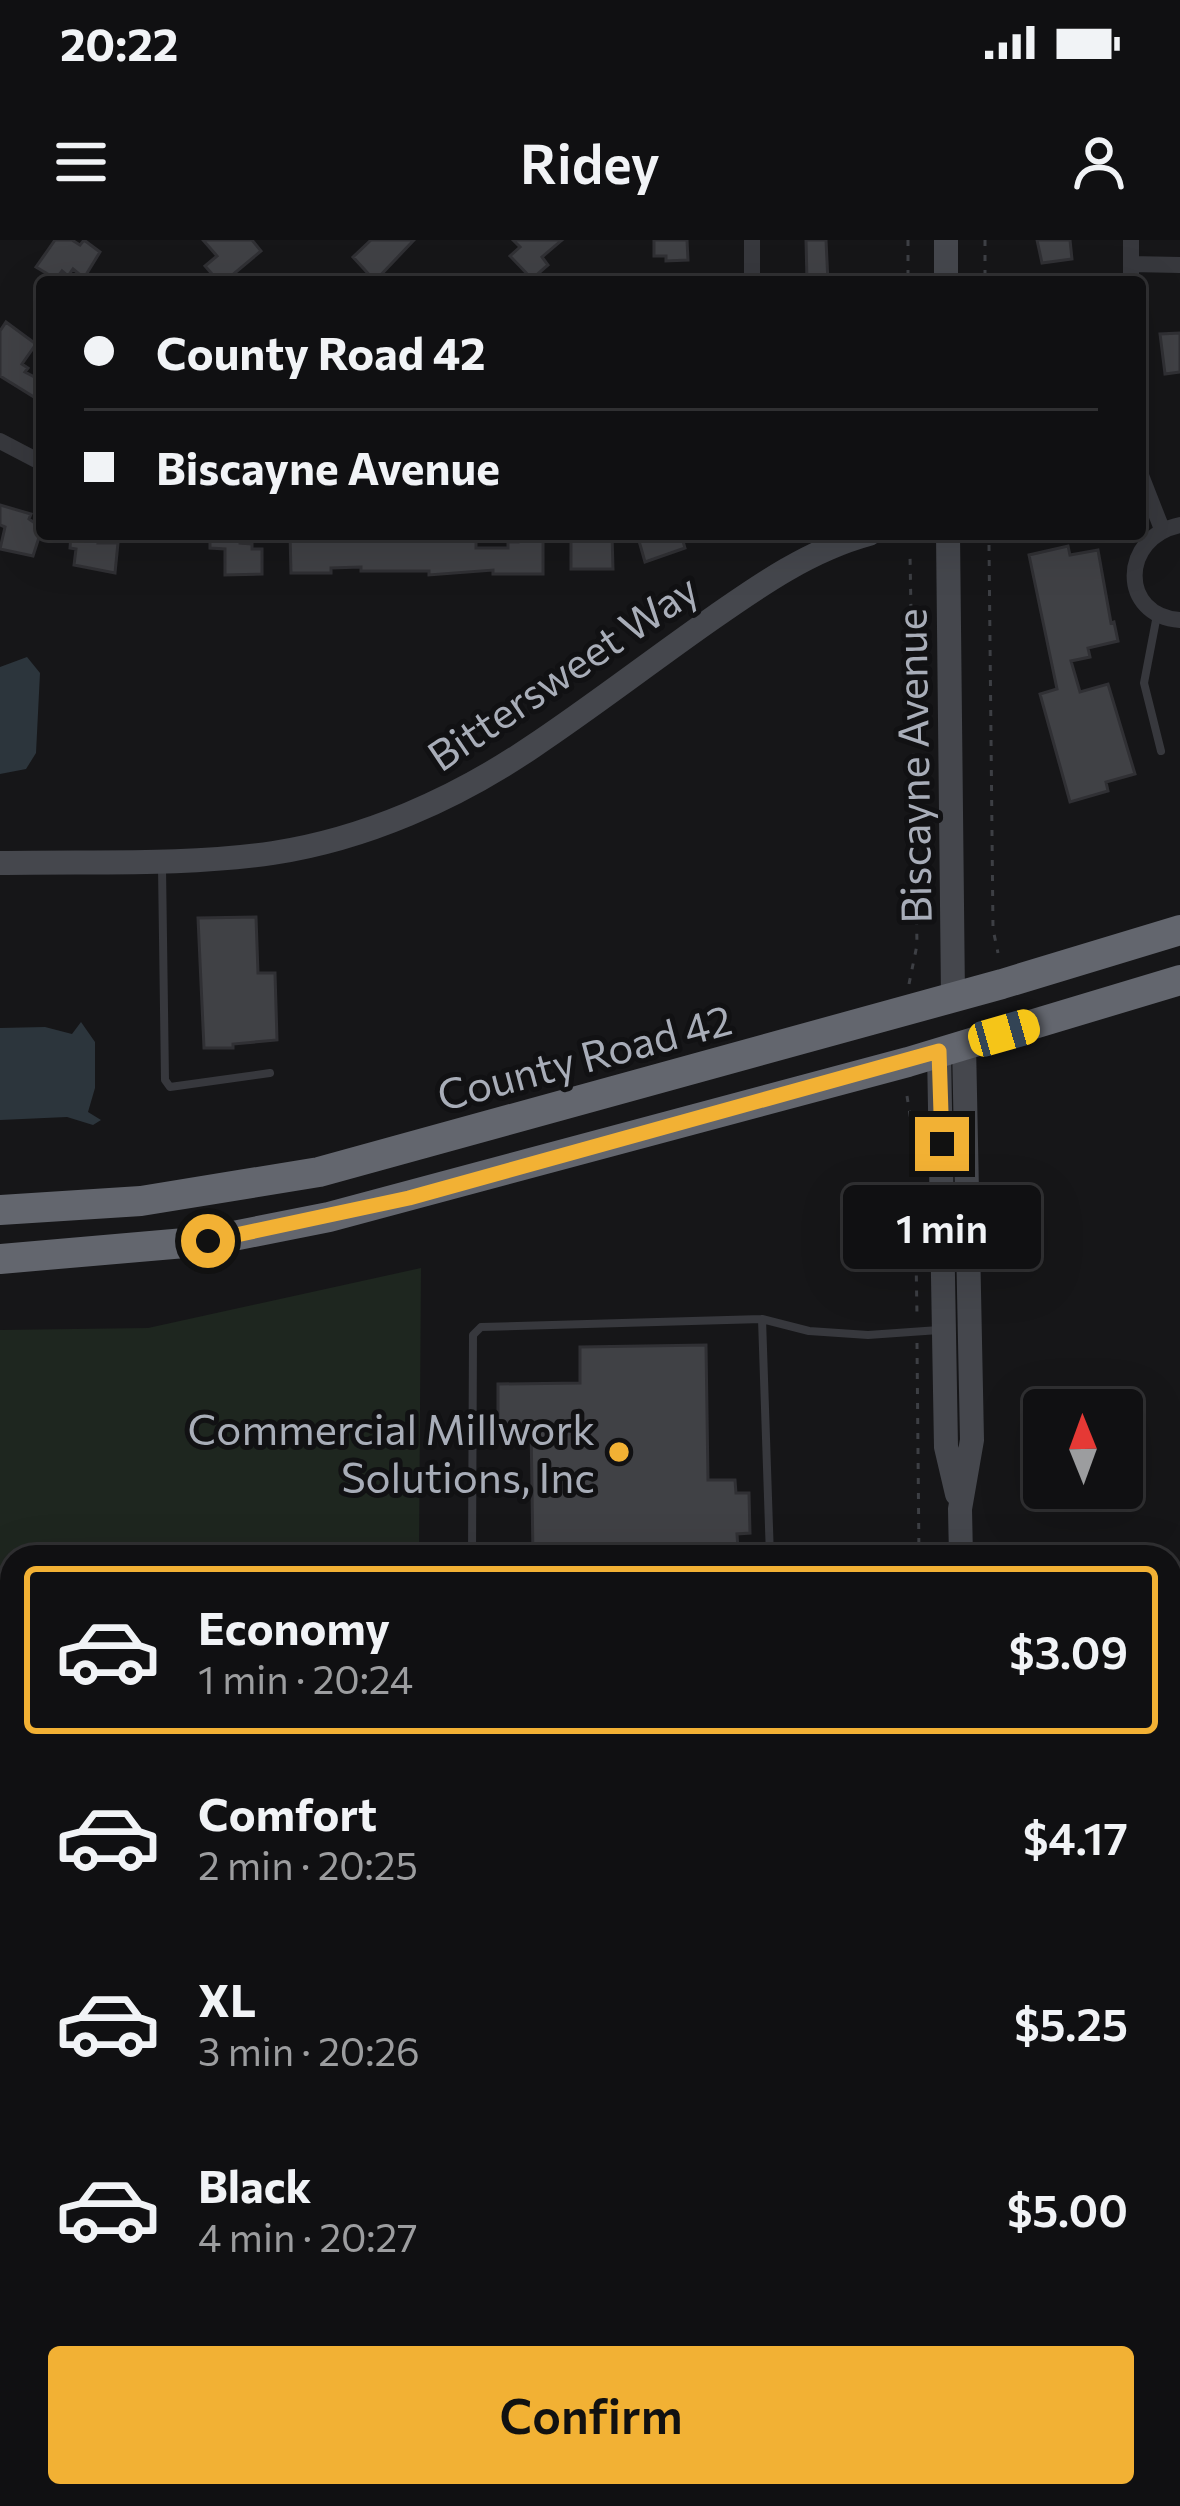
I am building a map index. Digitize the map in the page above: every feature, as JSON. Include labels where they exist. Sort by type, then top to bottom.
[{"type":"highway","name":"County Road 42","points":[[0,1210],[141,1201],[319,1172],[1180,930]]},
{"type":"highway","points":[[0,1259],[208,1241],[329,1217],[951,1048],[1180,980]]},
{"type":"street","points":[[752,240],[752,276]]},
{"type":"street","points":[[946,240],[946,276]]},
{"type":"street","points":[[1131,240],[1131,273],[1180,265]]},
{"type":"street","points":[[0,441],[36,460]]},
{"type":"street","points":[[1146,488],[1171,527],[1138,552],[1134,568],[1142,600],[1158,614],[1180,620]]},
{"type":"street","name":"Bittersweet Way","points":[[0,863],[250,856],[316,845],[421,808],[532,747],[791,566],[854,540]]},
{"type":"street","name":"Biscayne Avenue","points":[[948,540],[953,997]]},
{"type":"street","points":[[951,1048],[946,1447],[960,1508]]},
{"type":"street","points":[[951,1048],[972,1440],[960,1508],[961,1545]]},
{"type":"lane","points":[[1158,614],[1144,683],[1161,751]]},
{"type":"lane","points":[[162,860],[165,1080],[170,1087],[270,1073]]},
{"type":"lane","points":[[763,1318],[770,1545]]},
{"type":"lane","points":[[472,1545],[473,1335],[481,1327],[763,1318],[809,1331],[868,1335],[944,1330]]},
{"type":"path","points":[[908,240],[908,276]]},
{"type":"path","points":[[985,240],[985,276]]},
{"type":"path","points":[[989,544],[993,929],[998,952]]},
{"type":"path","points":[[909,989],[916,945],[910,555]]},
{"type":"shaded area","points":[[27,657],[40,673],[36,753],[26,769],[0,774],[0,667]]},
{"type":"shaded area","points":[[81,1022],[95,1042],[95,1088],[88,1112],[101,1120],[93,1125],[67,1117],[0,1120],[0,1028],[45,1027],[72,1034]]},
{"type":"shaded area","points":[[421,1268],[419,1545],[0,1545],[0,1330],[148,1328]]},
{"type":"building","points":[[55,240],[80,245],[84,240],[100,252],[85,276],[73,269],[68,276],[62,271],[51,276],[36,267]]},
{"type":"building","points":[[203,240],[252,240],[261,251],[231,276],[214,276],[205,266],[217,256]]},
{"type":"building","points":[[371,240],[414,240],[380,276],[370,276],[353,257]]},
{"type":"building","points":[[513,240],[562,240],[542,257],[548,265],[535,276],[529,276],[510,256],[520,247]]},
{"type":"building","points":[[654,240],[687,240],[688,260],[654,256]]},
{"type":"building","points":[[806,240],[826,240],[828,276],[807,276]]},
{"type":"building","points":[[1037,240],[1070,240],[1072,259],[1042,263]]},
{"type":"building","points":[[6,322],[36,344],[22,364],[36,378],[36,398],[0,376],[0,331]]},
{"type":"building","points":[[1180,333],[1180,372],[1165,374],[1160,334]]},
{"type":"building","points":[[0,505],[31,514],[38,540],[33,556],[0,549],[5,527],[0,525]]},
{"type":"building","points":[[71,540],[118,543],[115,573],[74,565],[76,549],[70,548]]},
{"type":"building","points":[[210,540],[240,540],[252,544],[252,549],[262,549],[262,574],[225,575],[225,549],[210,548]]},
{"type":"building","points":[[290,540],[476,540],[476,548],[508,548],[508,542],[543,540],[543,574],[493,574],[493,570],[429,575],[429,571],[361,571],[361,567],[291,573]]},
{"type":"building","points":[[571,540],[612,540],[613,569],[571,569]]},
{"type":"building","points":[[639,540],[683,540],[685,548],[645,562]]},
{"type":"building","points":[[1068,546],[1070,555],[1098,550],[1118,641],[1088,648],[1090,657],[1071,661],[1080,692],[1108,684],[1135,774],[1106,782],[1108,791],[1070,802],[1040,694],[1057,689],[1029,555]]},
{"type":"building","points":[[256,917],[258,973],[275,973],[277,1040],[204,1048],[198,918]]},
{"type":"building","name":"Commercial Millwork Solutions, Inc","points":[[706,1345],[708,1480],[735,1480],[736,1493],[749,1493],[750,1533],[737,1534],[738,1545],[533,1545],[531,1424],[498,1424],[498,1384],[580,1383],[580,1347]]},
{"type":"place","name":"Commercial Millwork Solutions, Inc","points":[[619,1452]]},
{"type":"route","points":[[208,1241],[409,1198],[939,1051],[942,1144]]}]
